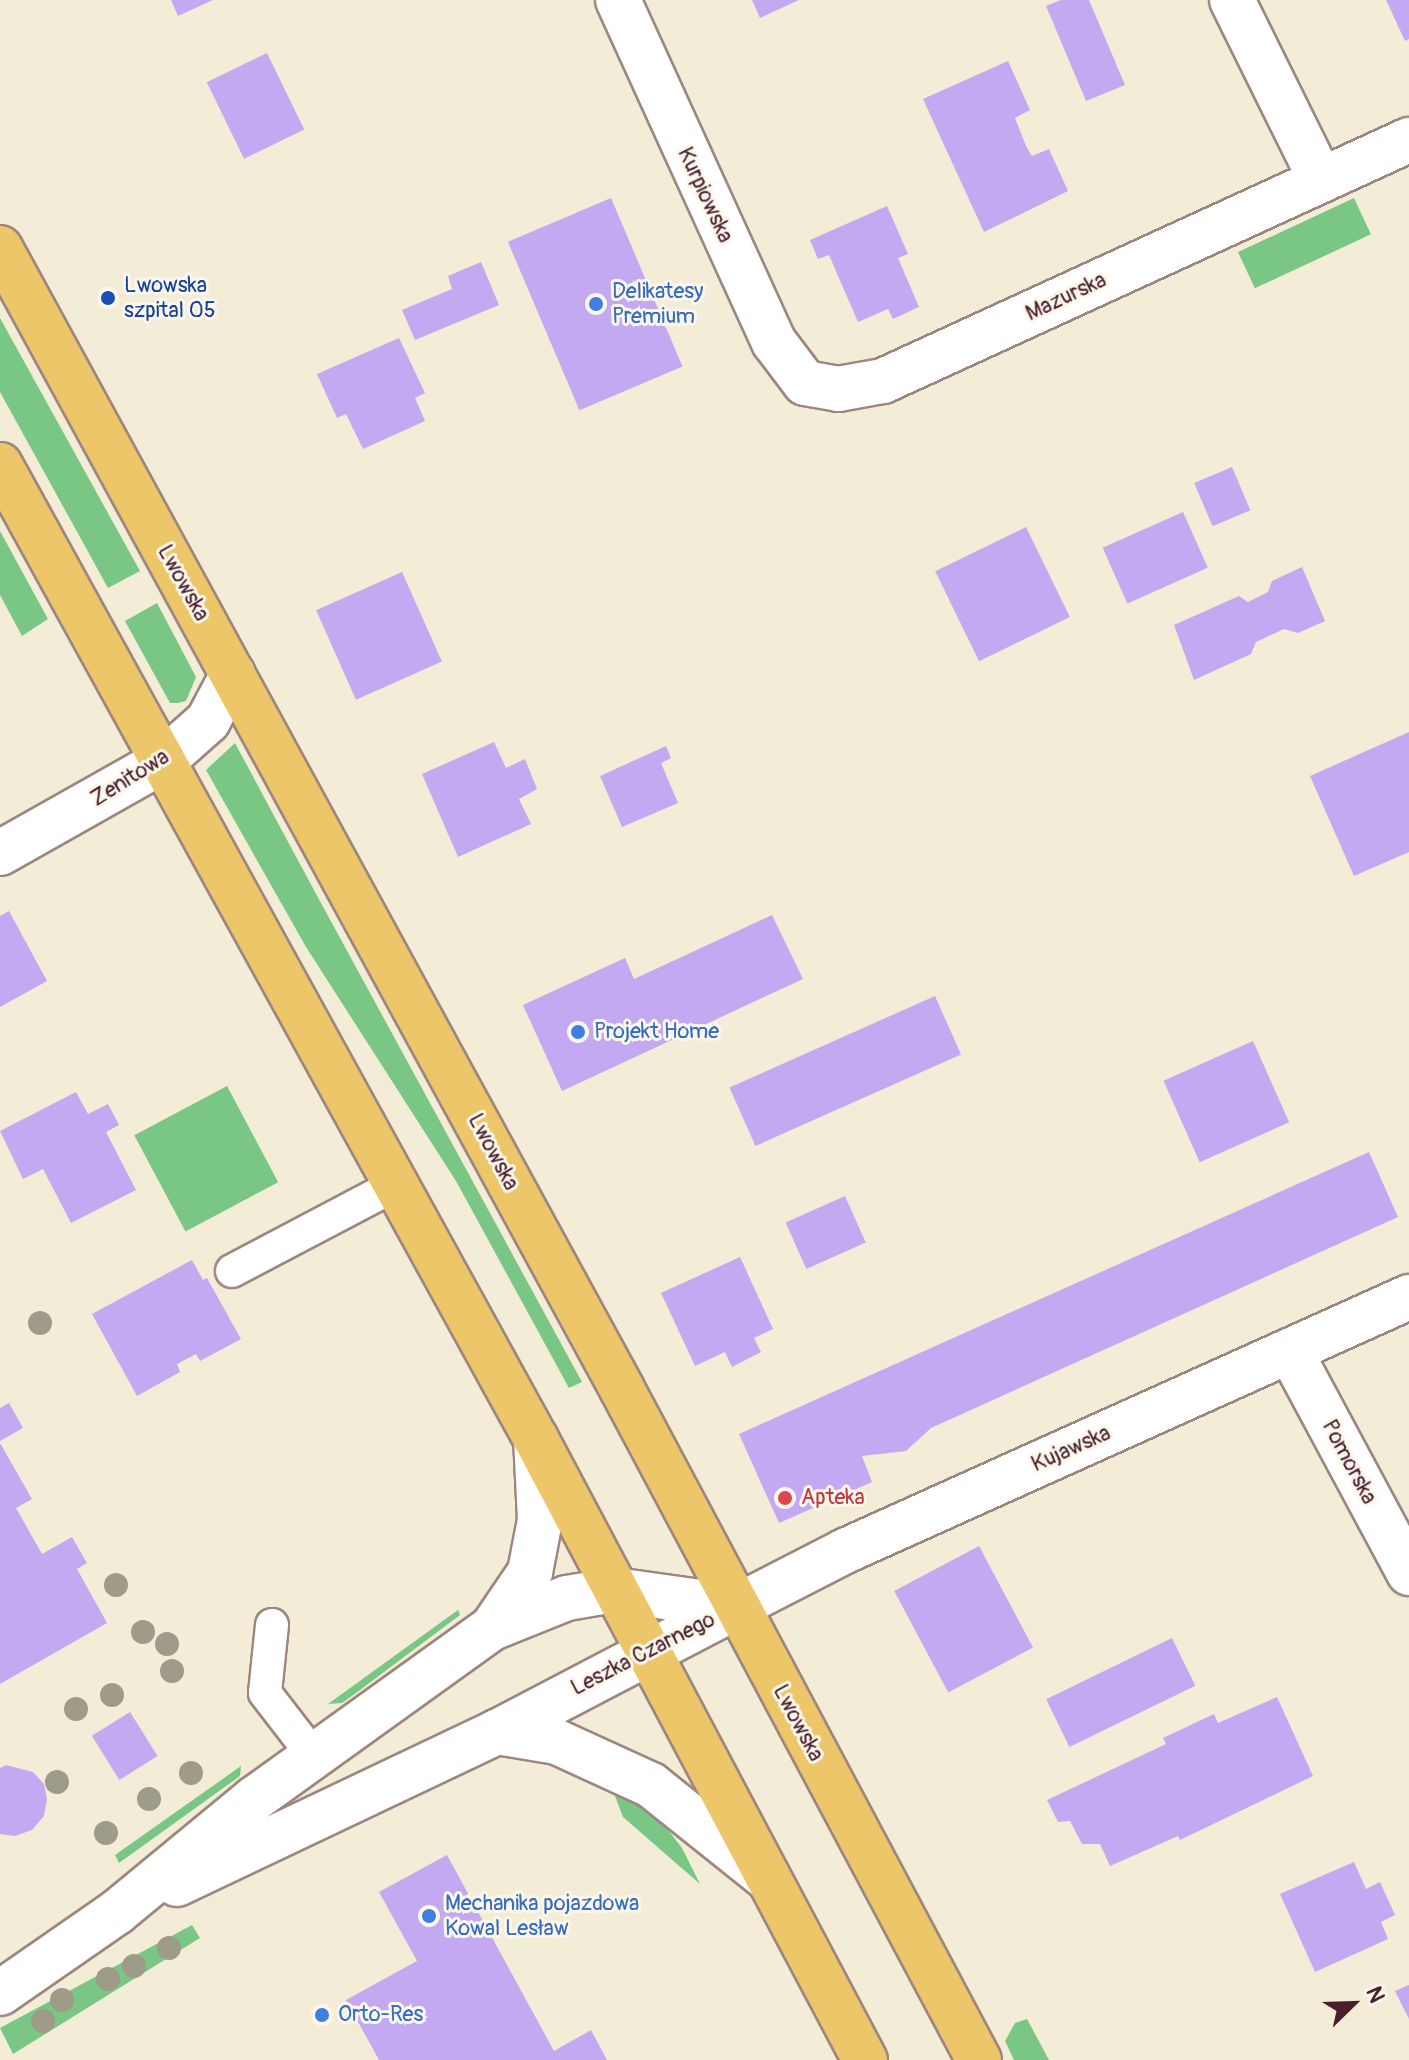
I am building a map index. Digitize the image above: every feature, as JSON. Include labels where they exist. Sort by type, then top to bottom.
[{"type":"main road","name":"Lwowska","points":[[0,248],[233,674],[979,2060]]},
{"type":"main road","points":[[0,465],[536,1439],[865,2060]]},
{"type":"street","name":"Kurpiowska","points":[[618,0],[774,342],[805,383]]},
{"type":"street","points":[[1232,0],[1321,180]]},
{"type":"street","name":"Mazurska","points":[[805,383],[838,389],[883,381],[1409,140]]},
{"type":"street","name":"Zenitowa","points":[[0,853],[163,761],[208,721],[233,674]]},
{"type":"street","name":"Kujawska","points":[[736,1607],[845,1551],[1409,1297]]},
{"type":"street","name":"Pomorska","points":[[1290,1351],[1409,1573]]},
{"type":"street","points":[[492,1628],[530,1572],[540,1520],[536,1439]]},
{"type":"street","name":"Leszka Czarnego","points":[[0,1993],[117,1912],[254,1799],[492,1628],[567,1598],[615,1590],[736,1607]]},
{"type":"street","name":"Leszka Czarnego","points":[[117,1912],[497,1732],[736,1607]]},
{"type":"street","points":[[497,1732],[557,1742],[651,1785],[767,1878]]},
{"type":"lane","points":[[232,1271],[395,1185]]},
{"type":"lane","points":[[272,1625],[265,1693],[313,1755]]},
{"type":"green space","points":[[1354,198],[1371,234],[1255,288],[1238,252]]},
{"type":"green space","points":[[0,318],[140,571],[108,588],[0,392]]},
{"type":"green space","points":[[0,531],[48,619],[22,636],[0,595]]},
{"type":"green space","points":[[157,603],[196,677],[186,701],[170,703],[125,621]]},
{"type":"green space","points":[[235,743],[582,1382],[569,1388],[456,1181],[306,947],[206,770]]},
{"type":"green space","points":[[227,1086],[278,1182],[185,1232],[134,1135]]},
{"type":"green space","points":[[458,1610],[460,1615],[356,1693],[342,1703],[328,1704]]},
{"type":"green space","points":[[241,1766],[240,1776],[119,1863],[115,1855]]},
{"type":"green space","points":[[612,1788],[632,1797],[665,1826],[682,1848],[700,1884],[623,1817]]},
{"type":"green space","points":[[192,1925],[200,1938],[13,2054],[0,2028]]},
{"type":"green space","points":[[1027,2019],[1049,2060],[1014,2060],[1005,2041],[1015,2023]]},
{"type":"building","points":[[171,0],[213,0],[178,16]]},
{"type":"building","points":[[752,0],[799,0],[760,18]]},
{"type":"building","points":[[1061,0],[1089,0],[1125,85],[1086,101],[1046,6]]},
{"type":"building","points":[[1386,0],[1409,0],[1409,39],[1405,41]]},
{"type":"building","points":[[267,53],[304,129],[244,159],[207,82]]},
{"type":"building","points":[[1008,61],[1030,110],[1015,118],[1026,146],[1032,156],[1049,149],[1068,191],[984,232],[923,99]]},
{"type":"building","name":"Delikatesy Premium","points":[[611,198],[683,366],[579,410],[508,242]]},
{"type":"building","points":[[887,206],[908,254],[898,258],[919,307],[893,319],[888,309],[858,322],[829,255],[818,259],[810,240]]},
{"type":"building","points":[[481,262],[499,305],[415,340],[402,310],[452,289],[448,276]]},
{"type":"building","points":[[399,338],[425,393],[415,398],[425,421],[363,449],[346,414],[337,418],[317,374]]},
{"type":"building","points":[[1232,467],[1250,510],[1213,526],[1194,483]]},
{"type":"building","points":[[1183,512],[1208,568],[1127,604],[1103,548]]},
{"type":"building","points":[[1026,527],[1070,617],[979,661],[935,571]]},
{"type":"building","points":[[1302,567],[1325,621],[1298,633],[1284,629],[1256,642],[1251,654],[1194,680],[1174,625],[1239,596],[1248,602],[1268,592],[1272,581]]},
{"type":"building","points":[[402,572],[442,662],[356,700],[316,610]]},
{"type":"building","points":[[1409,732],[1409,852],[1354,876],[1310,776]]},
{"type":"building","points":[[494,742],[506,768],[525,759],[537,789],[519,799],[531,824],[458,857],[422,774]]},
{"type":"building","points":[[666,746],[671,758],[661,763],[678,803],[622,827],[600,776]]},
{"type":"building","points":[[9,911],[47,981],[0,1007],[0,916]]},
{"type":"building","points":[[772,915],[803,979],[562,1091],[523,1005],[625,958],[634,979]]},
{"type":"building","points":[[935,996],[961,1054],[755,1146],[729,1088]]},
{"type":"building","points":[[1253,1041],[1289,1122],[1200,1162],[1163,1081]]},
{"type":"building","points":[[76,1092],[88,1114],[108,1104],[119,1125],[106,1132],[136,1190],[71,1223],[43,1169],[23,1179],[0,1131]]},
{"type":"building","points":[[1369,1152],[1398,1217],[931,1428],[906,1451],[862,1456],[872,1482],[779,1523],[739,1434]]},
{"type":"building","points":[[845,1196],[866,1243],[806,1269],[786,1222]]},
{"type":"building","points":[[740,1257],[773,1329],[754,1338],[761,1352],[732,1367],[725,1352],[695,1366],[661,1293]]},
{"type":"building","points":[[192,1260],[203,1280],[207,1278],[241,1339],[200,1361],[196,1354],[177,1364],[180,1372],[137,1396],[92,1314]]},
{"type":"building","points":[[9,1403],[23,1428],[0,1441],[0,1408]]},
{"type":"building","points":[[0,1443],[32,1499],[16,1508],[42,1554],[72,1537],[87,1563],[77,1569],[107,1623],[0,1684]]},
{"type":"building","points":[[979,1546],[1033,1648],[948,1693],[894,1591]]},
{"type":"building","points":[[1172,1638],[1195,1686],[1069,1747],[1046,1699]]},
{"type":"building","points":[[1277,1697],[1313,1776],[1180,1840],[1178,1836],[1110,1866],[1100,1844],[1082,1844],[1070,1821],[1058,1822],[1047,1800],[1166,1744],[1163,1738],[1214,1714],[1218,1723]]},
{"type":"building","points":[[130,1712],[158,1756],[119,1780],[92,1736]]},
{"type":"building","points":[[6,1765],[33,1772],[44,1784],[47,1799],[44,1816],[32,1830],[15,1836],[0,1834],[0,1768]]},
{"type":"building","points":[[447,1855],[554,2051],[591,2030],[607,2060],[379,2060],[346,2000],[417,1961],[379,1892]]},
{"type":"building","points":[[1354,1862],[1366,1889],[1380,1882],[1395,1915],[1381,1922],[1388,1939],[1315,1972],[1280,1894]]},
{"type":"building","points":[[1409,1985],[1409,2019],[1395,1991]]},
{"type":"place","name":"Lwowska szpital 05","points":[[108,298]]},
{"type":"place","name":"Delikatesy Premium","points":[[596,304]]},
{"type":"place","name":"Projekt Home","points":[[578,1032]]},
{"type":"place","name":"Apteka","points":[[785,1498]]},
{"type":"place","name":"Mechanika pojazdowa Kowal Lesław","points":[[429,1916]]},
{"type":"place","name":"Orto-Res","points":[[322,2015]]}]
